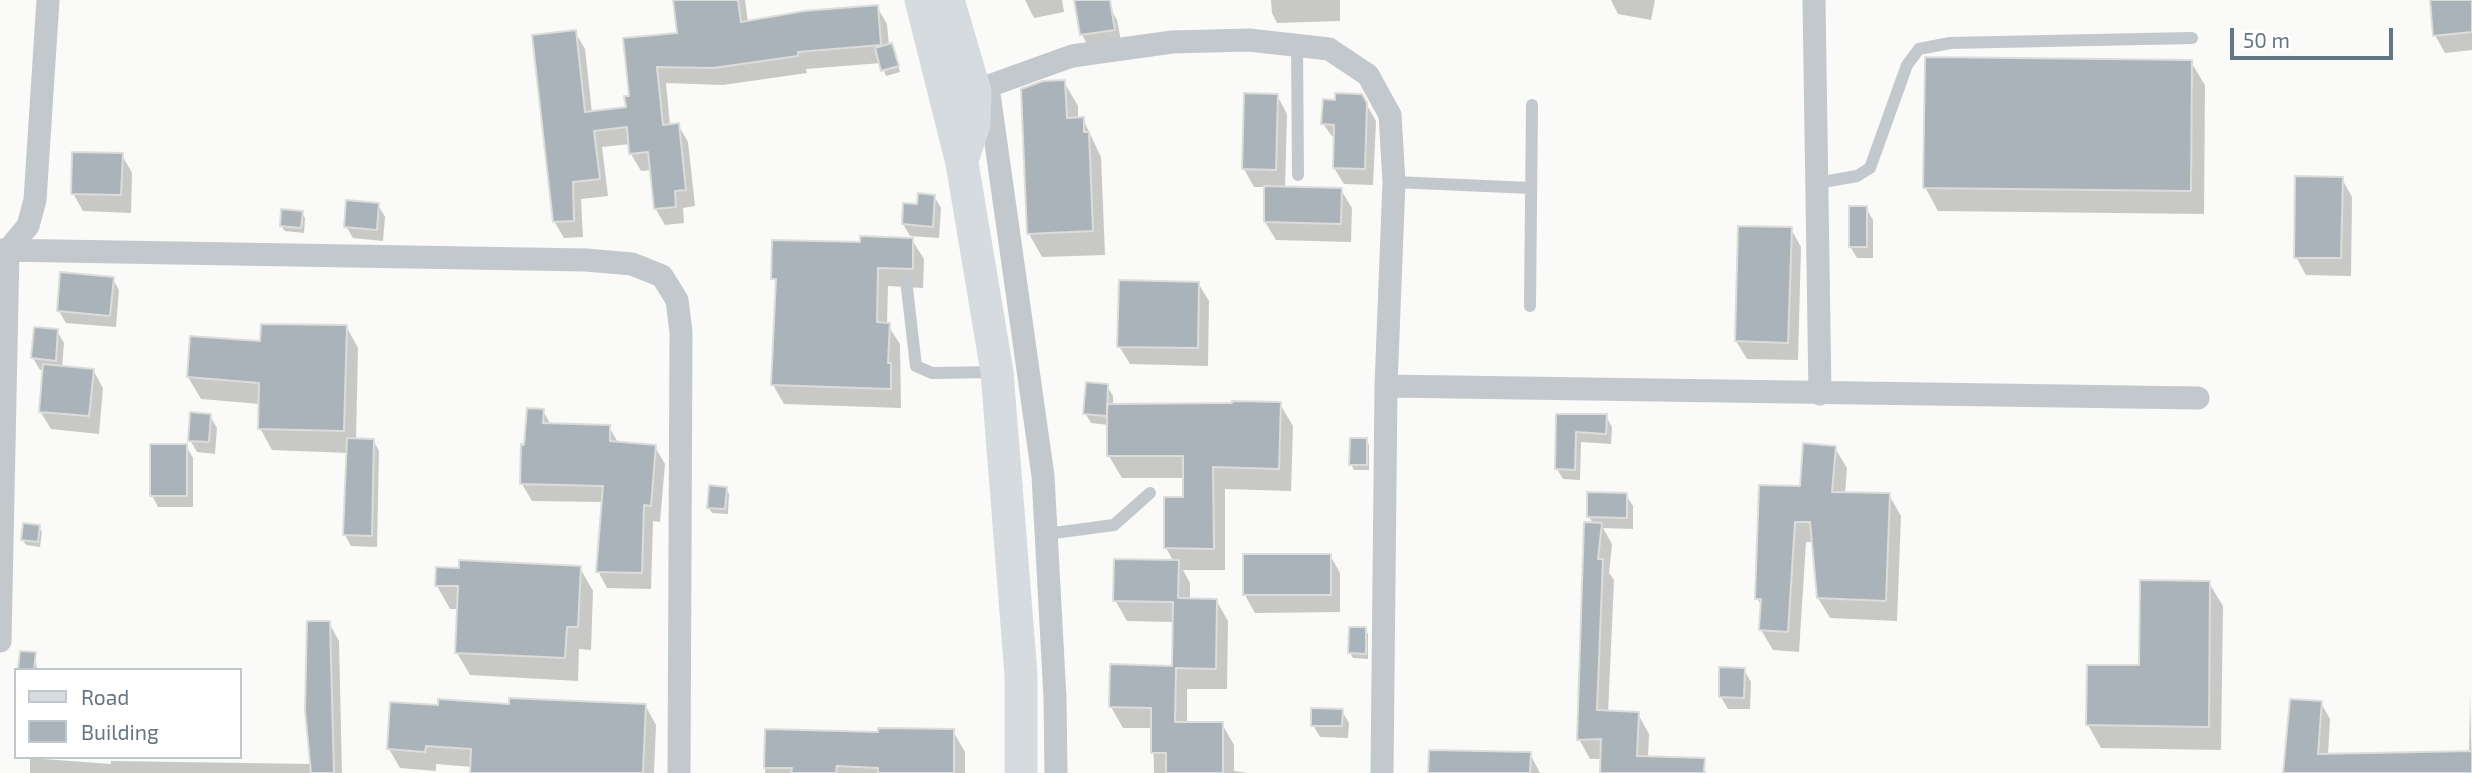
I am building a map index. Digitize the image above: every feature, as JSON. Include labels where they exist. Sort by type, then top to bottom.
[{"type":"main road","points":[[921,0],[970,93]]},
{"type":"main road","points":[[948,0],[970,93],[962,163],[997,372],[1021,675],[1021,773]]},
{"type":"street","points":[[0,641],[4,250],[28,226],[35,200],[48,0]]},
{"type":"street","points":[[1814,0],[1820,394]]},
{"type":"street","points":[[1056,773],[1055,698],[1041,462],[970,93],[1084,54],[1172,42],[1249,40],[1329,49],[1368,75],[1390,115],[1394,182],[1386,386],[1381,773]]},
{"type":"street","points":[[4,250],[586,260],[632,264],[662,276],[677,300],[681,331],[678,773]]},
{"type":"street","points":[[1386,386],[2199,398]]},
{"type":"lane","points":[[1817,183],[1857,176],[1870,168],[1908,65],[1919,49],[1950,43],[2192,38]]},
{"type":"lane","points":[[1297,45],[1298,175]]},
{"type":"lane","points":[[1530,306],[1532,105]]},
{"type":"lane","points":[[1394,182],[1531,188]]},
{"type":"lane","points":[[906,280],[916,366],[932,373],[997,372]]},
{"type":"lane","points":[[1046,534],[1114,525],[1150,493]]},
{"type":"building","points":[[673,0],[738,0],[741,22],[804,11],[878,5],[881,45],[798,52],[798,56],[713,68],[657,67],[663,125],[679,123],[686,190],[675,191],[676,207],[654,209],[648,152],[629,154],[627,127],[594,131],[600,179],[573,182],[574,221],[553,222],[532,35],[576,30],[585,112],[626,107],[624,96],[629,96],[623,38],[677,33]]},
{"type":"building","points":[[1074,0],[1110,0],[1115,30],[1080,35]]},
{"type":"building","points":[[2430,0],[2472,0],[2472,32],[2433,36]]},
{"type":"building","points":[[892,43],[899,66],[881,71],[875,48]]},
{"type":"building","points":[[1925,57],[2192,60],[2191,191],[1923,188]]},
{"type":"building","points":[[1065,80],[1067,118],[1084,117],[1084,132],[1089,132],[1093,231],[1027,234],[1021,89],[1043,81]]},
{"type":"building","points":[[1244,93],[1278,94],[1276,170],[1242,169]]},
{"type":"building","points":[[1335,93],[1362,94],[1367,103],[1365,169],[1333,168],[1334,125],[1321,124],[1323,99],[1335,100]]},
{"type":"building","points":[[72,152],[123,153],[121,195],[71,194]]},
{"type":"building","points":[[2295,176],[2343,177],[2341,258],[2294,258]]},
{"type":"building","points":[[1264,186],[1342,188],[1341,224],[1264,222]]},
{"type":"building","points":[[918,193],[935,195],[933,227],[902,224],[903,203],[917,204]]},
{"type":"building","points":[[346,200],[379,203],[377,230],[344,227]]},
{"type":"building","points":[[1849,206],[1867,206],[1867,247],[1849,247]]},
{"type":"building","points":[[281,209],[303,211],[301,228],[280,226]]},
{"type":"building","points":[[1738,226],[1792,227],[1788,343],[1735,341]]},
{"type":"building","points":[[860,236],[913,238],[913,269],[878,268],[877,322],[890,323],[888,363],[891,363],[891,389],[771,385],[776,279],[771,279],[772,240],[860,242]]},
{"type":"building","points":[[60,272],[114,277],[110,316],[57,311]]},
{"type":"building","points":[[1119,280],[1199,282],[1198,348],[1117,347]]},
{"type":"building","points":[[261,324],[347,325],[344,431],[258,429],[259,383],[187,377],[190,336],[260,341]]},
{"type":"building","points":[[34,327],[58,329],[56,361],[31,358]]},
{"type":"building","points":[[43,364],[94,369],[89,416],[39,412]]},
{"type":"building","points":[[1086,382],[1108,384],[1107,416],[1083,414]]},
{"type":"building","points":[[1281,402],[1279,469],[1213,467],[1214,549],[1164,548],[1164,497],[1183,497],[1183,456],[1107,456],[1107,404]]},
{"type":"building","points":[[527,408],[544,409],[543,423],[610,425],[610,441],[656,445],[651,506],[644,505],[642,573],[596,572],[603,486],[520,484],[521,444],[524,445]]},
{"type":"building","points":[[190,412],[211,414],[209,442],[188,441]]},
{"type":"building","points":[[1556,414],[1607,414],[1606,434],[1576,432],[1575,470],[1555,469]]},
{"type":"building","points":[[347,438],[374,439],[372,536],[343,535]]},
{"type":"building","points":[[1350,438],[1367,438],[1367,465],[1349,465]]},
{"type":"building","points":[[1803,443],[1836,446],[1832,492],[1890,493],[1886,601],[1817,598],[1810,522],[1795,522],[1788,632],[1759,630],[1761,599],[1755,599],[1759,485],[1800,486]]},
{"type":"building","points":[[150,444],[187,444],[187,496],[150,496]]},
{"type":"building","points":[[709,485],[727,487],[725,509],[707,508]]},
{"type":"building","points":[[1587,492],[1627,493],[1627,518],[1587,517]]},
{"type":"building","points":[[1584,522],[1602,523],[1598,559],[1603,559],[1597,710],[1639,712],[1637,756],[1705,758],[1704,773],[1600,773],[1601,739],[1577,740]]},
{"type":"building","points":[[23,523],[40,525],[38,542],[21,540]]},
{"type":"building","points":[[1243,554],[1331,554],[1331,595],[1243,595]]},
{"type":"building","points":[[1114,559],[1179,560],[1178,598],[1217,599],[1216,669],[1176,668],[1175,722],[1223,722],[1223,773],[1166,773],[1166,753],[1151,753],[1151,708],[1109,707],[1110,664],[1172,666],[1173,602],[1113,601]]},
{"type":"building","points":[[459,560],[581,566],[578,627],[567,627],[565,658],[455,653],[458,586],[435,586],[436,567],[459,568]]},
{"type":"building","points":[[2140,580],[2210,581],[2209,727],[2086,725],[2087,665],[2139,665]]},
{"type":"building","points":[[307,621],[330,621],[334,773],[311,773],[305,710]]},
{"type":"building","points":[[1349,627],[1366,627],[1366,654],[1348,653]]},
{"type":"building","points":[[20,651],[36,652],[34,668],[18,668]]},
{"type":"building","points":[[1719,667],[1745,668],[1744,698],[1719,697]]},
{"type":"building","points":[[509,698],[646,704],[643,773],[470,773],[471,749],[426,746],[425,752],[387,749],[390,702],[438,705],[438,699],[509,704]]},
{"type":"building","points":[[2290,699],[2322,701],[2318,754],[2472,751],[2472,773],[2283,773]]},
{"type":"building","points":[[1311,708],[1343,709],[1342,726],[1311,726]]},
{"type":"building","points":[[878,728],[954,729],[954,773],[878,773],[878,768],[837,766],[836,773],[791,773],[792,768],[764,768],[765,729],[878,732]]},
{"type":"building","points":[[1429,750],[1531,752],[1530,773],[1428,773]]}]
